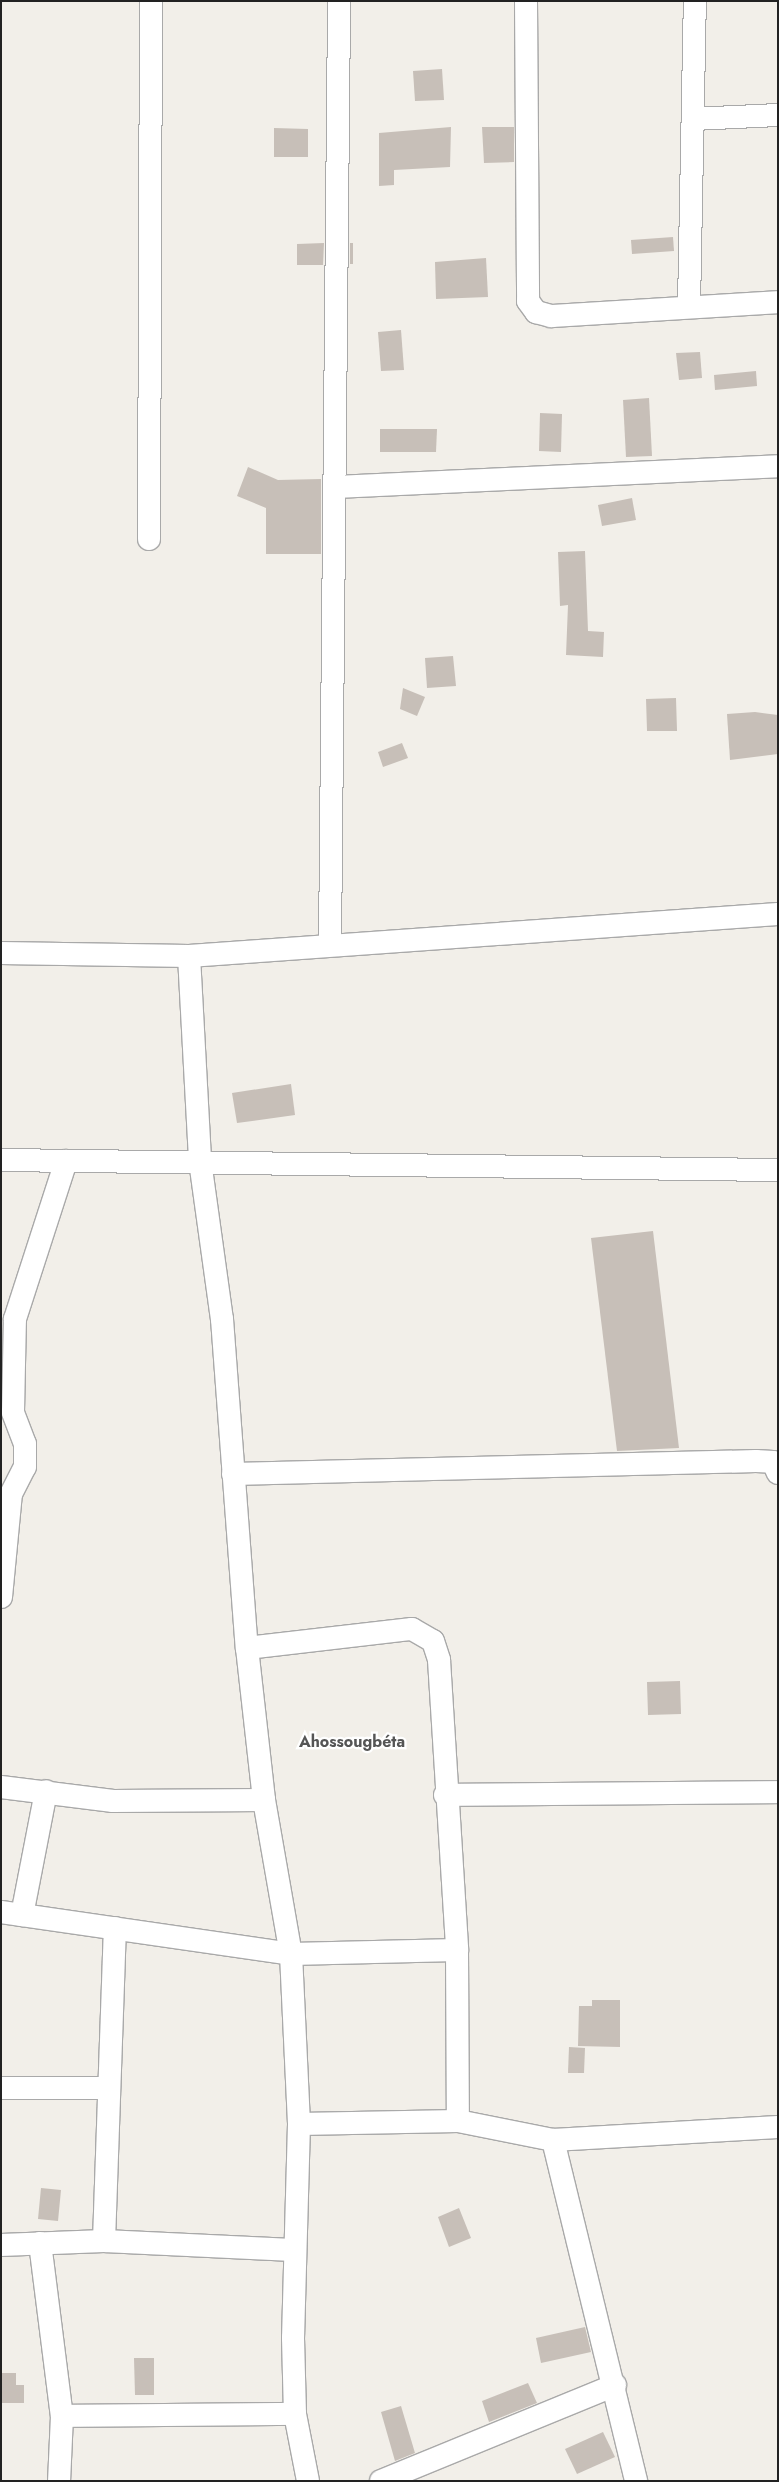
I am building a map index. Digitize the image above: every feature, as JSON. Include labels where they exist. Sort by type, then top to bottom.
[{"type":"street","points":[[149,539],[151,1]]},
{"type":"street","points":[[330,945],[336,487],[339,1]]},
{"type":"street","points":[[526,1],[528,301],[536,312],[551,316],[778,302]]},
{"type":"street","points":[[689,306],[695,1]]},
{"type":"street","points":[[693,119],[778,115]]},
{"type":"street","points":[[336,487],[778,466]]},
{"type":"street","points":[[1,953],[189,956],[778,914]]},
{"type":"street","points":[[189,956],[200,1161],[222,1319],[247,1648],[264,1800],[291,1954],[299,2124],[293,2250],[295,2414],[308,2481]]},
{"type":"street","points":[[1,1160],[200,1161],[778,1170]]},
{"type":"street","points":[[1,1597],[11,1494],[25,1467],[25,1444],[13,1412],[15,1319],[66,1161]]},
{"type":"street","points":[[233,1474],[756,1460],[773,1462],[778,1473]]},
{"type":"street","points":[[247,1648],[412,1629],[433,1641],[439,1660],[445,1795],[457,1950],[458,2121]]},
{"type":"street","points":[[1,1787],[46,1791],[113,1801],[264,1800]]},
{"type":"street","points":[[46,1791],[12,1913],[291,1954],[457,1950]]},
{"type":"street","points":[[445,1795],[778,1792]]},
{"type":"street","points":[[104,2241],[115,1928]]},
{"type":"street","points":[[1,2088],[108,2088]]},
{"type":"street","points":[[299,2124],[458,2121],[553,2140],[778,2127]]},
{"type":"street","points":[[553,2140],[615,2385],[636,2481]]},
{"type":"street","points":[[1,2246],[104,2241],[293,2250]]},
{"type":"street","points":[[40,2244],[62,2416],[58,2481]]},
{"type":"street","points":[[381,2481],[615,2385]]},
{"type":"street","points":[[62,2416],[295,2414]]},
{"type":"building","points":[[442,69],[444,100],[415,101],[413,71]]},
{"type":"building","points":[[451,127],[450,167],[394,170],[394,185],[379,186],[379,133]]},
{"type":"building","points":[[482,127],[514,127],[514,162],[484,163]]},
{"type":"building","points":[[274,128],[308,129],[308,157],[274,157]]},
{"type":"building","points":[[673,237],[674,251],[632,254],[631,240]]},
{"type":"building","points":[[324,243],[323,265],[297,265],[297,244]]},
{"type":"building","points":[[350,243],[353,243],[353,264],[350,264]]},
{"type":"building","points":[[486,258],[488,297],[436,299],[435,262]]},
{"type":"building","points":[[401,330],[404,370],[381,371],[378,332]]},
{"type":"building","points":[[700,352],[702,378],[679,380],[676,353]]},
{"type":"building","points":[[756,371],[757,386],[715,390],[714,375]]},
{"type":"building","points":[[649,398],[652,456],[626,457],[623,400]]},
{"type":"building","points":[[540,413],[562,414],[561,452],[539,451]]},
{"type":"building","points":[[380,429],[437,429],[436,452],[380,452]]},
{"type":"building","points":[[248,467],[278,480],[321,479],[321,554],[266,554],[266,508],[237,496]]},
{"type":"building","points":[[632,498],[636,520],[602,526],[598,505]]},
{"type":"building","points":[[585,551],[588,631],[604,632],[603,657],[566,655],[568,605],[560,606],[558,552]]},
{"type":"building","points":[[453,656],[456,686],[427,688],[425,658]]},
{"type":"building","points":[[403,688],[425,697],[417,716],[400,709]]},
{"type":"building","points":[[676,698],[677,731],[647,731],[646,699]]},
{"type":"building","points":[[755,712],[778,715],[778,754],[730,760],[727,714]]},
{"type":"building","points":[[402,743],[408,758],[383,767],[378,752]]},
{"type":"building","points":[[291,1084],[295,1115],[237,1123],[232,1093]]},
{"type":"building","points":[[653,1231],[679,1448],[617,1451],[591,1238]]},
{"type":"building","points":[[680,1681],[681,1714],[648,1715],[647,1682]]},
{"type":"building","points":[[592,2000],[620,2000],[620,2047],[578,2046],[579,2006],[592,2006]]},
{"type":"building","points":[[569,2047],[585,2048],[584,2073],[568,2073]]},
{"type":"building","points":[[41,2188],[61,2190],[58,2221],[38,2219]]},
{"type":"building","points":[[459,2208],[471,2238],[449,2247],[438,2217]]},
{"type":"building","points":[[585,2327],[591,2352],[541,2363],[536,2338]]},
{"type":"building","points":[[134,2358],[154,2358],[154,2395],[135,2395]]},
{"type":"building","points":[[1,2373],[16,2373],[16,2385],[24,2385],[24,2403],[1,2403]]},
{"type":"building","points":[[528,2383],[537,2403],[489,2422],[482,2401]]},
{"type":"building","points":[[401,2406],[415,2453],[395,2461],[381,2412]]},
{"type":"building","points":[[603,2432],[615,2457],[577,2474],[565,2449]]},
{"type":"district","name":"Ahossougbéta","points":[[352,1742]]}]
